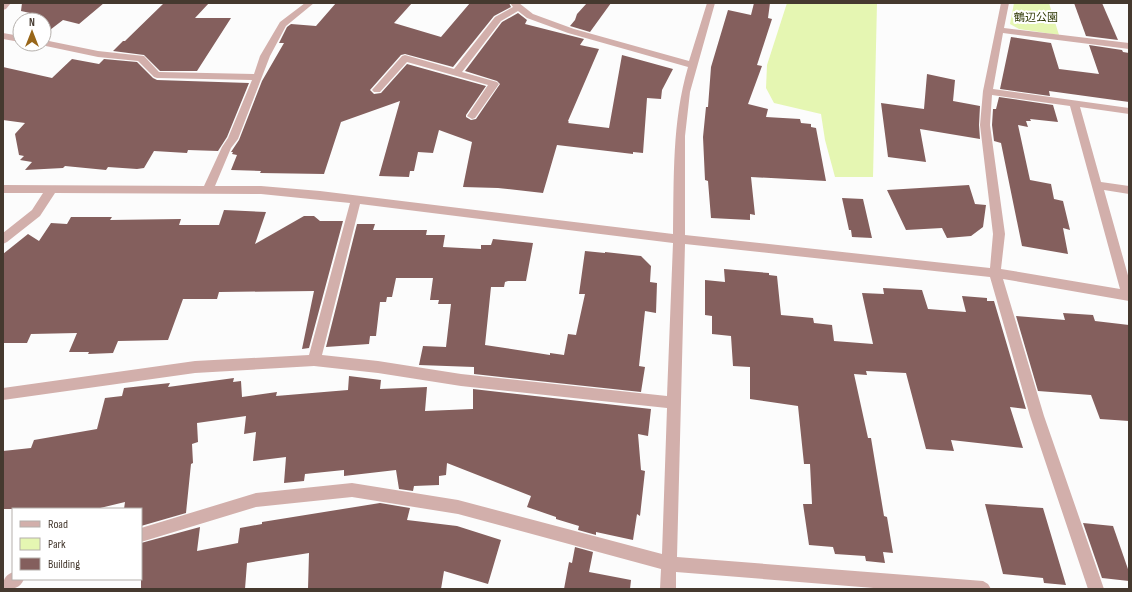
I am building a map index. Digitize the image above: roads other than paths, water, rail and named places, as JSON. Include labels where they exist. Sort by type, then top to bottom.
[{"type":"street","points":[[3,6],[8,3]]},
{"type":"street","points":[[208,189],[232,139],[266,56],[283,24],[310,3]]},
{"type":"street","points":[[668,589],[679,239],[680,130],[685,92],[691,66],[711,3]]},
{"type":"street","points":[[1005,3],[998,30],[988,92],[985,125],[999,234],[996,273],[1037,416],[1096,589]]},
{"type":"street","points":[[456,73],[498,18],[516,5],[530,16],[571,31],[691,66]]},
{"type":"street","points":[[998,30],[1129,46]]},
{"type":"street","points":[[52,45],[98,54],[141,58],[157,75],[258,77]]},
{"type":"street","points":[[377,90],[405,58],[494,84],[472,116]]},
{"type":"street","points":[[988,92],[1129,111]]},
{"type":"street","points":[[3,189],[261,190],[679,239],[996,273],[1129,296],[1096,185],[1074,103]]},
{"type":"street","points":[[1096,185],[1129,190]]},
{"type":"street","points":[[3,239],[36,212],[51,190]]},
{"type":"street","points":[[314,360],[356,200]]},
{"type":"street","points":[[3,394],[195,367],[314,360],[378,367],[461,380],[674,403]]},
{"type":"street","points":[[142,535],[256,500],[352,490],[458,507],[669,564],[983,589]]},
{"type":"street","points":[[6,589],[13,580]]},
{"type":"park label","name":"鶴辺公園","points":[[1036,17]]}]
